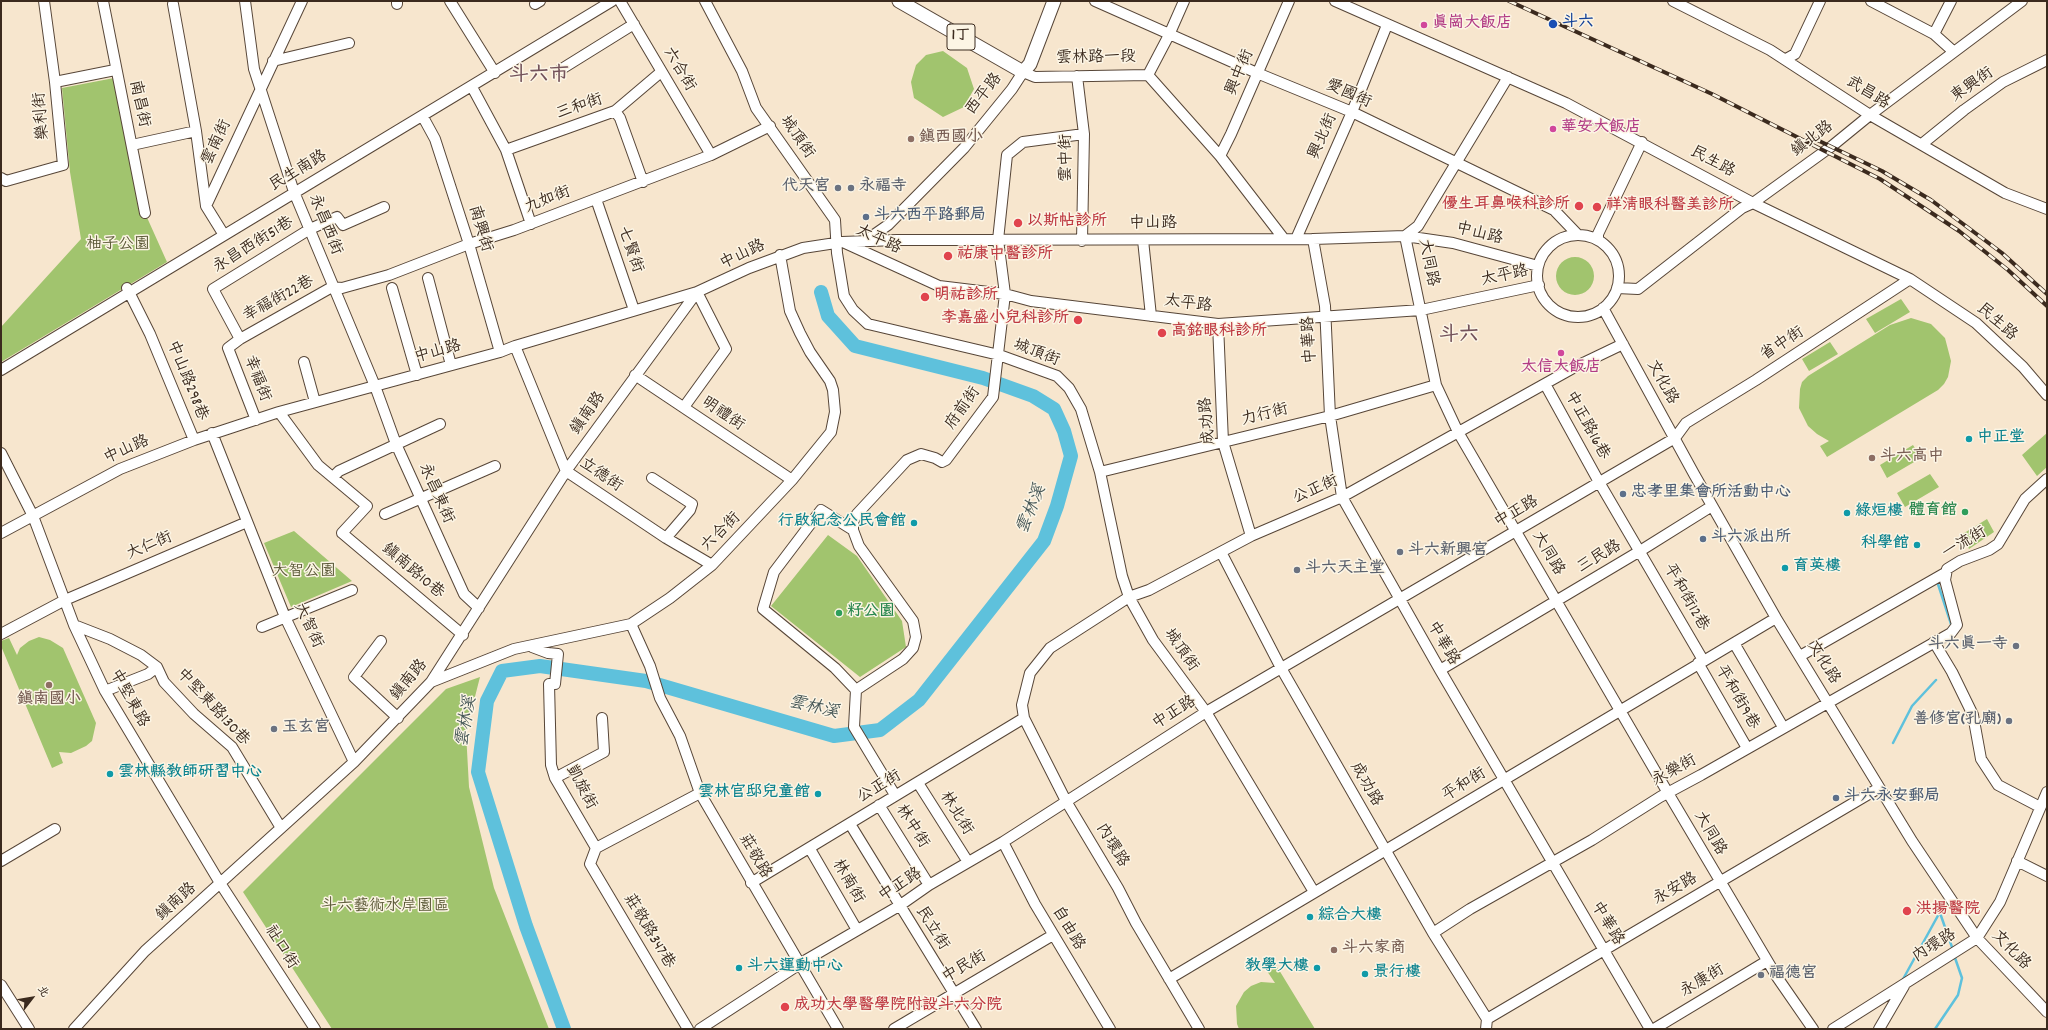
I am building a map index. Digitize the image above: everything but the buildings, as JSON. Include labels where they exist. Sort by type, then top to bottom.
[{"type":"main road","name":"雲林路一段","points":[[899,1],[916,5],[1023,72]]},
{"type":"main road","name":"西平路","points":[[1023,72],[1030,64],[1054,1]]},
{"type":"street","name":"樂利街","points":[[1,178],[6,181],[63,165],[55,82],[44,1]]},
{"type":"street","name":"南昌街","points":[[103,1],[115,70],[132,145],[145,213]]},
{"type":"street","name":"永昌西街","points":[[245,1],[254,69],[294,192],[332,287],[375,386]]},
{"type":"street","name":"雲南街","points":[[206,206],[302,1]]},
{"type":"street","points":[[450,1],[495,73]]},
{"type":"street","name":"民生南路","points":[[1,370],[128,290],[423,117],[612,1]]},
{"type":"street","name":"六合街","points":[[620,1],[711,155]]},
{"type":"street","name":"城頂街","points":[[704,1],[742,71],[756,108],[835,220],[840,242],[844,296],[853,310],[868,324],[999,356],[1057,376],[1068,388],[1081,409],[1100,472],[1122,576],[1129,597],[1154,640],[1206,712],[1314,892]]},
{"type":"street","name":"愛國街","points":[[1096,1],[1169,35],[1352,112],[1554,210],[1578,235]]},
{"type":"street","points":[[1148,75],[1169,35],[1184,1]]},
{"type":"street","name":"興中街","points":[[1220,156],[1289,1]]},
{"type":"street","name":"民生路","points":[[1334,1],[1566,103],[1753,202],[1910,279],[1976,323],[2023,367],[2047,395]]},
{"type":"street","name":"武昌路","points":[[1673,1],[1786,59],[1870,115],[2005,193],[2047,209]]},
{"type":"street","points":[[1786,59],[1795,54],[1820,1]]},
{"type":"street","points":[[1871,1],[1885,4],[1934,34],[1954,52]]},
{"type":"street","points":[[1934,34],[1951,1]]},
{"type":"street","name":"鎮北路","points":[[1616,288],[1638,289],[1742,208],[1753,202],[1832,146],[1870,115],[2022,1]]},
{"type":"street","points":[[173,4],[196,131],[206,206],[224,235]]},
{"type":"street","points":[[560,70],[634,24]]},
{"type":"street","name":"興北街","points":[[1296,239],[1352,112],[1387,25]]},
{"type":"street","points":[[273,61],[349,43]]},
{"type":"street","name":"東興街","points":[[1922,144],[1964,110],[2003,82],[2047,60]]},
{"type":"street","points":[[55,82],[115,70]]},
{"type":"street","points":[[615,112],[661,72]]},
{"type":"street","name":"雲林路一段","points":[[1023,72],[1035,76],[1148,75],[1220,156],[1284,239]]},
{"type":"street","name":"西平路","points":[[865,241],[888,226],[964,148],[1012,89],[1023,72]]},
{"type":"street","name":"雲中街","points":[[1078,76],[1084,134],[1082,241]]},
{"type":"street","name":"大同路","points":[[1508,77],[1418,226],[1405,236],[1436,385],[1458,432],[1619,710],[1767,961],[1813,1029]]},
{"type":"street","points":[[472,87],[506,150],[532,224]]},
{"type":"street","name":"三和街","points":[[506,150],[615,112],[620,118],[643,182]]},
{"type":"street","name":"南興街","points":[[423,117],[435,139],[469,244],[500,352]]},
{"type":"street","name":"九如街","points":[[332,287],[342,288],[389,275],[469,244],[532,224],[711,155],[770,126]]},
{"type":"street","points":[[132,145],[196,131]]},
{"type":"street","name":"府前街","points":[[853,530],[857,514],[908,460],[921,454],[935,458],[942,462],[946,460],[994,397],[1005,294],[998,240],[1007,155],[1023,142],[1084,134]]},
{"type":"street","points":[[1598,240],[1598,234],[1642,142]]},
{"type":"street","name":"七賢街","points":[[596,199],[634,310]]},
{"type":"street","name":"永昌西街51巷","points":[[213,289],[310,229],[337,217],[343,225],[384,207]]},
{"type":"street","points":[[1578,235],[1598,240],[1609,250],[1615,259],[1618,279],[1612,298],[1603,308],[1583,316],[1571,316],[1561,313],[1551,307],[1544,299],[1540,285],[1538,266],[1543,254],[1550,246],[1568,236],[1578,235]]},
{"type":"street","name":"中山路","points":[[1,533],[120,469],[212,433],[314,402],[500,352],[515,346],[697,292],[780,256],[803,248],[840,242],[865,241],[1313,239],[1405,236],[1453,243],[1538,266]]},
{"type":"street","name":"中華路","points":[[1313,239],[1325,316],[1330,416],[1342,497],[1398,598],[1650,1029]]},
{"type":"street","points":[[1143,240],[1151,316]]},
{"type":"street","name":"太平路","points":[[840,242],[939,286],[1005,294],[1031,301],[1218,324],[1421,310],[1540,285]]},
{"type":"street","name":"六合街","points":[[431,682],[514,649],[532,647],[631,624],[670,598],[712,565],[792,480],[831,432],[835,412],[833,390],[830,381],[810,352],[790,311],[780,256]]},
{"type":"street","points":[[428,278],[451,365]]},
{"type":"street","name":"省中街","points":[[1675,438],[1686,423],[1756,380],[1910,279]]},
{"type":"street","name":"幸福街22巷","points":[[240,339],[332,287]]},
{"type":"street","points":[[392,288],[417,375]]},
{"type":"street","name":"幸福街","points":[[213,289],[240,339],[228,348],[256,420]]},
{"type":"street","name":"中山路298巷","points":[[128,290],[150,334],[194,440]]},
{"type":"street","points":[[684,407],[726,348],[697,292]]},
{"type":"street","name":"鎮南路","points":[[74,1029],[145,951],[354,762],[431,682],[463,635],[566,471],[697,292]]},
{"type":"street","name":"文化路","points":[[1603,308],[1712,506],[1776,618],[1829,702],[1879,788],[1977,938],[2043,1001],[2047,1012]]},
{"type":"street","name":"成功路","points":[[1218,324],[1223,442],[1251,536]]},
{"type":"street","name":"公正街","points":[[1030,672],[1050,648],[1129,597],[1149,590],[1251,536],[1342,497],[1575,367],[1623,344]]},
{"type":"street","name":"立德街","points":[[515,346],[566,471],[666,538],[712,565]]},
{"type":"street","points":[[304,362],[314,402]]},
{"type":"street","name":"明禮街","points":[[635,375],[792,480]]},
{"type":"street","name":"中正路16巷","points":[[1545,384],[1599,482],[1640,551]]},
{"type":"street","name":"力行街","points":[[1100,472],[1330,416],[1436,385]]},
{"type":"street","name":"永昌東街","points":[[375,386],[396,444],[464,594],[479,608]]},
{"type":"street","points":[[279,412],[318,464],[333,477],[339,471],[440,424]]},
{"type":"street","name":"大智街","points":[[212,433],[285,617],[354,762]]},
{"type":"street","name":"中正路","points":[[700,1029],[798,965],[899,906],[929,885],[1003,842],[1206,712],[1398,598],[1675,438]]},
{"type":"street","name":"中堅東路","points":[[1,453],[33,516],[74,625],[105,691],[220,883]]},
{"type":"street","points":[[385,514],[495,466]]},
{"type":"street","name":"鎮南路10巷","points":[[333,477],[367,506],[342,533],[463,635]]},
{"type":"street","points":[[652,478],[692,504],[690,510],[666,538]]},
{"type":"street","name":"一流街","points":[[1954,629],[1945,580],[1947,569],[1960,561],[1989,550],[1998,544],[2025,499],[2047,479]]},
{"type":"street","name":"三民路","points":[[1440,670],[1640,551],[1712,506]]},
{"type":"street","points":[[856,690],[903,659],[914,648],[916,637],[913,621],[859,546],[853,530],[821,510],[774,572],[763,609],[835,668],[856,690],[854,727],[858,730],[895,795]]},
{"type":"street","name":"大仁街","points":[[1,634],[65,600],[247,522]]},
{"type":"street","name":"平和街12巷","points":[[1640,551],[1701,661]]},
{"type":"street","name":"成功路","points":[[1221,552],[1280,668],[1433,934],[1487,1018]]},
{"type":"street","points":[[1800,656],[1946,573]]},
{"type":"street","points":[[262,627],[352,590]]},
{"type":"street","name":"平和街","points":[[1169,979],[1385,849],[1429,825],[1701,661],[1776,618]]},
{"type":"street","name":"莊敬路","points":[[631,624],[659,693],[680,736],[700,793],[798,965],[838,1029]]},
{"type":"street","name":"中堅東路130巷","points":[[74,625],[110,639],[141,655],[157,667],[164,682],[184,704],[232,747],[281,828]]},
{"type":"street","name":"永樂街","points":[[1433,934],[1470,909],[1592,840],[1668,793],[1934,642],[1954,629]]},
{"type":"street","points":[[381,641],[354,677],[398,718]]},
{"type":"street","points":[[1934,642],[1952,672],[1973,715],[1981,759],[1998,785],[2040,807]]},
{"type":"street","points":[[1734,643],[1782,727]]},
{"type":"street","name":"凱旋街","points":[[532,647],[548,653],[558,654],[555,684],[549,684],[551,765],[555,778],[596,848]]},
{"type":"street","name":"平和街9巷","points":[[1701,661],[1747,748]]},
{"type":"street","points":[[105,691],[148,674],[157,667]]},
{"type":"street","name":"內環路","points":[[1030,672],[1022,705],[1024,718],[1066,801],[1118,888],[1136,923],[1198,1029]]},
{"type":"street","points":[[555,778],[604,752],[602,718]]},
{"type":"street","name":"公正街","points":[[751,883],[810,849],[895,795],[918,783],[1024,718]]},
{"type":"street","name":"林北街","points":[[918,783],[968,862]]},
{"type":"street","name":"永安路","points":[[1487,1018],[1879,788]]},
{"type":"street","name":"內環路","points":[[1833,1029],[1977,938],[2000,902],[2047,792]]},
{"type":"street","points":[[596,848],[700,793]]},
{"type":"street","name":"林中街","points":[[879,805],[929,885]]},
{"type":"street","name":"民立街","points":[[850,824],[976,1029]]},
{"type":"street","points":[[1,861],[55,829]]},
{"type":"street","name":"自由路","points":[[1003,842],[1053,935],[1110,1029]]},
{"type":"street","name":"莊敬路347巷","points":[[596,848],[590,864],[688,1029]]},
{"type":"street","name":"林南街","points":[[810,849],[857,930]]},
{"type":"street","points":[[2017,860],[2047,876]]},
{"type":"street","name":"社口街","points":[[220,883],[315,1029]]},
{"type":"street","name":"中民街","points":[[894,1029],[953,992],[1053,935]]},
{"type":"street","name":"永康街","points":[[1654,1029],[1767,961]]},
{"type":"street","points":[[1,985],[29,1029]]},
{"type":"street","points":[[1879,1029],[1902,985]]},
{"type":"street","points":[[1486,1029],[1487,1018]]},
{"type":"green space","points":[[943,51],[967,68],[974,89],[964,107],[943,117],[914,98],[911,82],[916,65],[926,55]]},
{"type":"green space","name":"柚子公園","points":[[114,78],[145,213],[167,262],[1,362],[1,327],[81,239],[70,172],[62,88]]},
{"type":"green space","points":[[1571,257],[1579,257],[1589,262],[1593,269],[1593,283],[1589,290],[1579,295],[1571,295],[1561,290],[1559,287],[1556,280],[1556,272],[1561,262],[1564,260]]},
{"type":"green space","points":[[1901,299],[1910,312],[1875,333],[1866,319]]},
{"type":"green space","points":[[1911,318],[1931,324],[1945,338],[1951,361],[1948,377],[1944,384],[1938,390],[1827,457],[1820,446],[1829,441],[1817,434],[1808,426],[1799,408],[1802,382],[1808,376],[1890,325]]},
{"type":"green space","points":[[1830,342],[1838,354],[1809,371],[1802,359]]},
{"type":"green space","points":[[2047,433],[2047,467],[2037,476],[2022,455]]},
{"type":"green space","points":[[1913,445],[1921,458],[1887,478],[1880,465]]},
{"type":"green space","points":[[1930,474],[1939,487],[1905,507],[1897,493]]},
{"type":"green space","points":[[1987,519],[1994,532],[1969,549],[1961,535]]},
{"type":"green space","name":"大智公園","points":[[294,531],[352,581],[291,607],[264,543]]},
{"type":"green space","name":"籽公園","points":[[828,535],[857,556],[902,621],[906,647],[860,677],[771,606]]},
{"type":"green space","points":[[39,637],[50,640],[63,648],[96,723],[92,741],[86,746],[71,753],[59,752],[63,763],[52,768],[1,646],[1,641],[9,638],[17,655],[20,648],[29,641]]},
{"type":"green space","name":"斗六藝術水岸園區","points":[[480,677],[466,732],[469,787],[494,888],[549,1029],[332,1029],[243,892],[446,689]]},
{"type":"green space","points":[[1276,965],[1315,1029],[1239,1029],[1237,1024],[1236,1006],[1244,992],[1251,986],[1261,982],[1275,983],[1267,971]]},
{"type":"waterway","name":"雲林溪","points":[[564,1029],[526,926],[478,772],[487,701],[502,671],[540,666],[646,681],[834,736],[880,730],[919,700],[1044,541],[1057,506],[1071,456],[1064,431],[1054,409],[1033,396],[983,378],[855,346],[828,316],[821,292]]},
{"type":"waterway","points":[[1937,581],[1952,627]]},
{"type":"waterway","points":[[1893,743],[1912,706],[1936,680]]},
{"type":"waterway","points":[[1902,981],[1946,901]]},
{"type":"waterway","points":[[1940,913],[1953,950]]},
{"type":"waterway","points":[[1935,1029],[1958,995],[1962,978],[1954,955]]},
{"type":"railway","points":[[1509,1],[1712,94],[1880,179],[1959,231],[2008,270],[2047,306]]},
{"type":"railway","points":[[1813,138],[1882,171],[1931,200],[2002,253],[2047,294]]},
{"type":"place","name":"斗六","points":[[1553,24]]},
{"type":"place","name":"真崗大飯店","points":[[1424,25]]},
{"type":"place","name":"華安大飯店","points":[[1553,129]]},
{"type":"place","name":"鎮西國小","points":[[911,139]]},
{"type":"place","name":"代天宮","points":[[838,188]]},
{"type":"place","name":"永福寺","points":[[851,188]]},
{"type":"place","name":"優生耳鼻喉科診所","points":[[1579,206]]},
{"type":"place","name":"祥清眼科醫美診所","points":[[1597,207]]},
{"type":"place","name":"斗六西平路郵局","points":[[866,217]]},
{"type":"place","name":"以斯帖診所","points":[[1018,223]]},
{"type":"place","name":"祐康中醫診所","points":[[948,256]]},
{"type":"place","name":"明祐診所","points":[[925,297]]},
{"type":"place","name":"李嘉盛小兒科診所","points":[[1078,320]]},
{"type":"place","name":"高銘眼科診所","points":[[1162,333]]},
{"type":"place","name":"太信大飯店","points":[[1561,353]]},
{"type":"place","name":"中正堂","points":[[1969,439]]},
{"type":"place","name":"斗六高中","points":[[1872,458]]},
{"type":"place","name":"忠孝里集會所活動中心","points":[[1623,494]]},
{"type":"place","name":"體育館","points":[[1965,512]]},
{"type":"place","name":"綠烜樓","points":[[1847,513]]},
{"type":"place","name":"行啟紀念公民會館","points":[[914,523]]},
{"type":"place","name":"斗六派出所","points":[[1703,539]]},
{"type":"place","name":"科學館","points":[[1917,545]]},
{"type":"place","name":"斗六新興宮","points":[[1400,552]]},
{"type":"place","name":"育英樓","points":[[1785,568]]},
{"type":"place","name":"斗六天主堂","points":[[1297,570]]},
{"type":"place","name":"籽公園","points":[[839,613]]},
{"type":"place","name":"斗六真一寺","points":[[2016,646]]},
{"type":"place","name":"鎮南國小","points":[[49,685]]},
{"type":"place","name":"善修宮(孔廟)","points":[[2009,721]]},
{"type":"place","name":"玉玄宮","points":[[274,729]]},
{"type":"place","name":"雲林縣教師研習中心","points":[[110,774]]},
{"type":"place","name":"雲林官邸兒童館","points":[[818,794]]},
{"type":"place","name":"斗六永安郵局","points":[[1836,798]]},
{"type":"place","name":"洪揚醫院","points":[[1907,911]]},
{"type":"place","name":"綜合大樓","points":[[1310,917]]},
{"type":"place","name":"斗六家商","points":[[1334,950]]},
{"type":"place","name":"斗六運動中心","points":[[739,968]]},
{"type":"place","name":"教學大樓","points":[[1317,968]]},
{"type":"place","name":"景行樓","points":[[1365,974]]},
{"type":"place","name":"福德宮","points":[[1761,975]]},
{"type":"place","name":"成功大學醫學院附設斗六分院","points":[[785,1007]]},
{"type":"district","name":"斗六市","points":[[539,77]]},
{"type":"district","name":"斗六","points":[[1459,337]]}]
